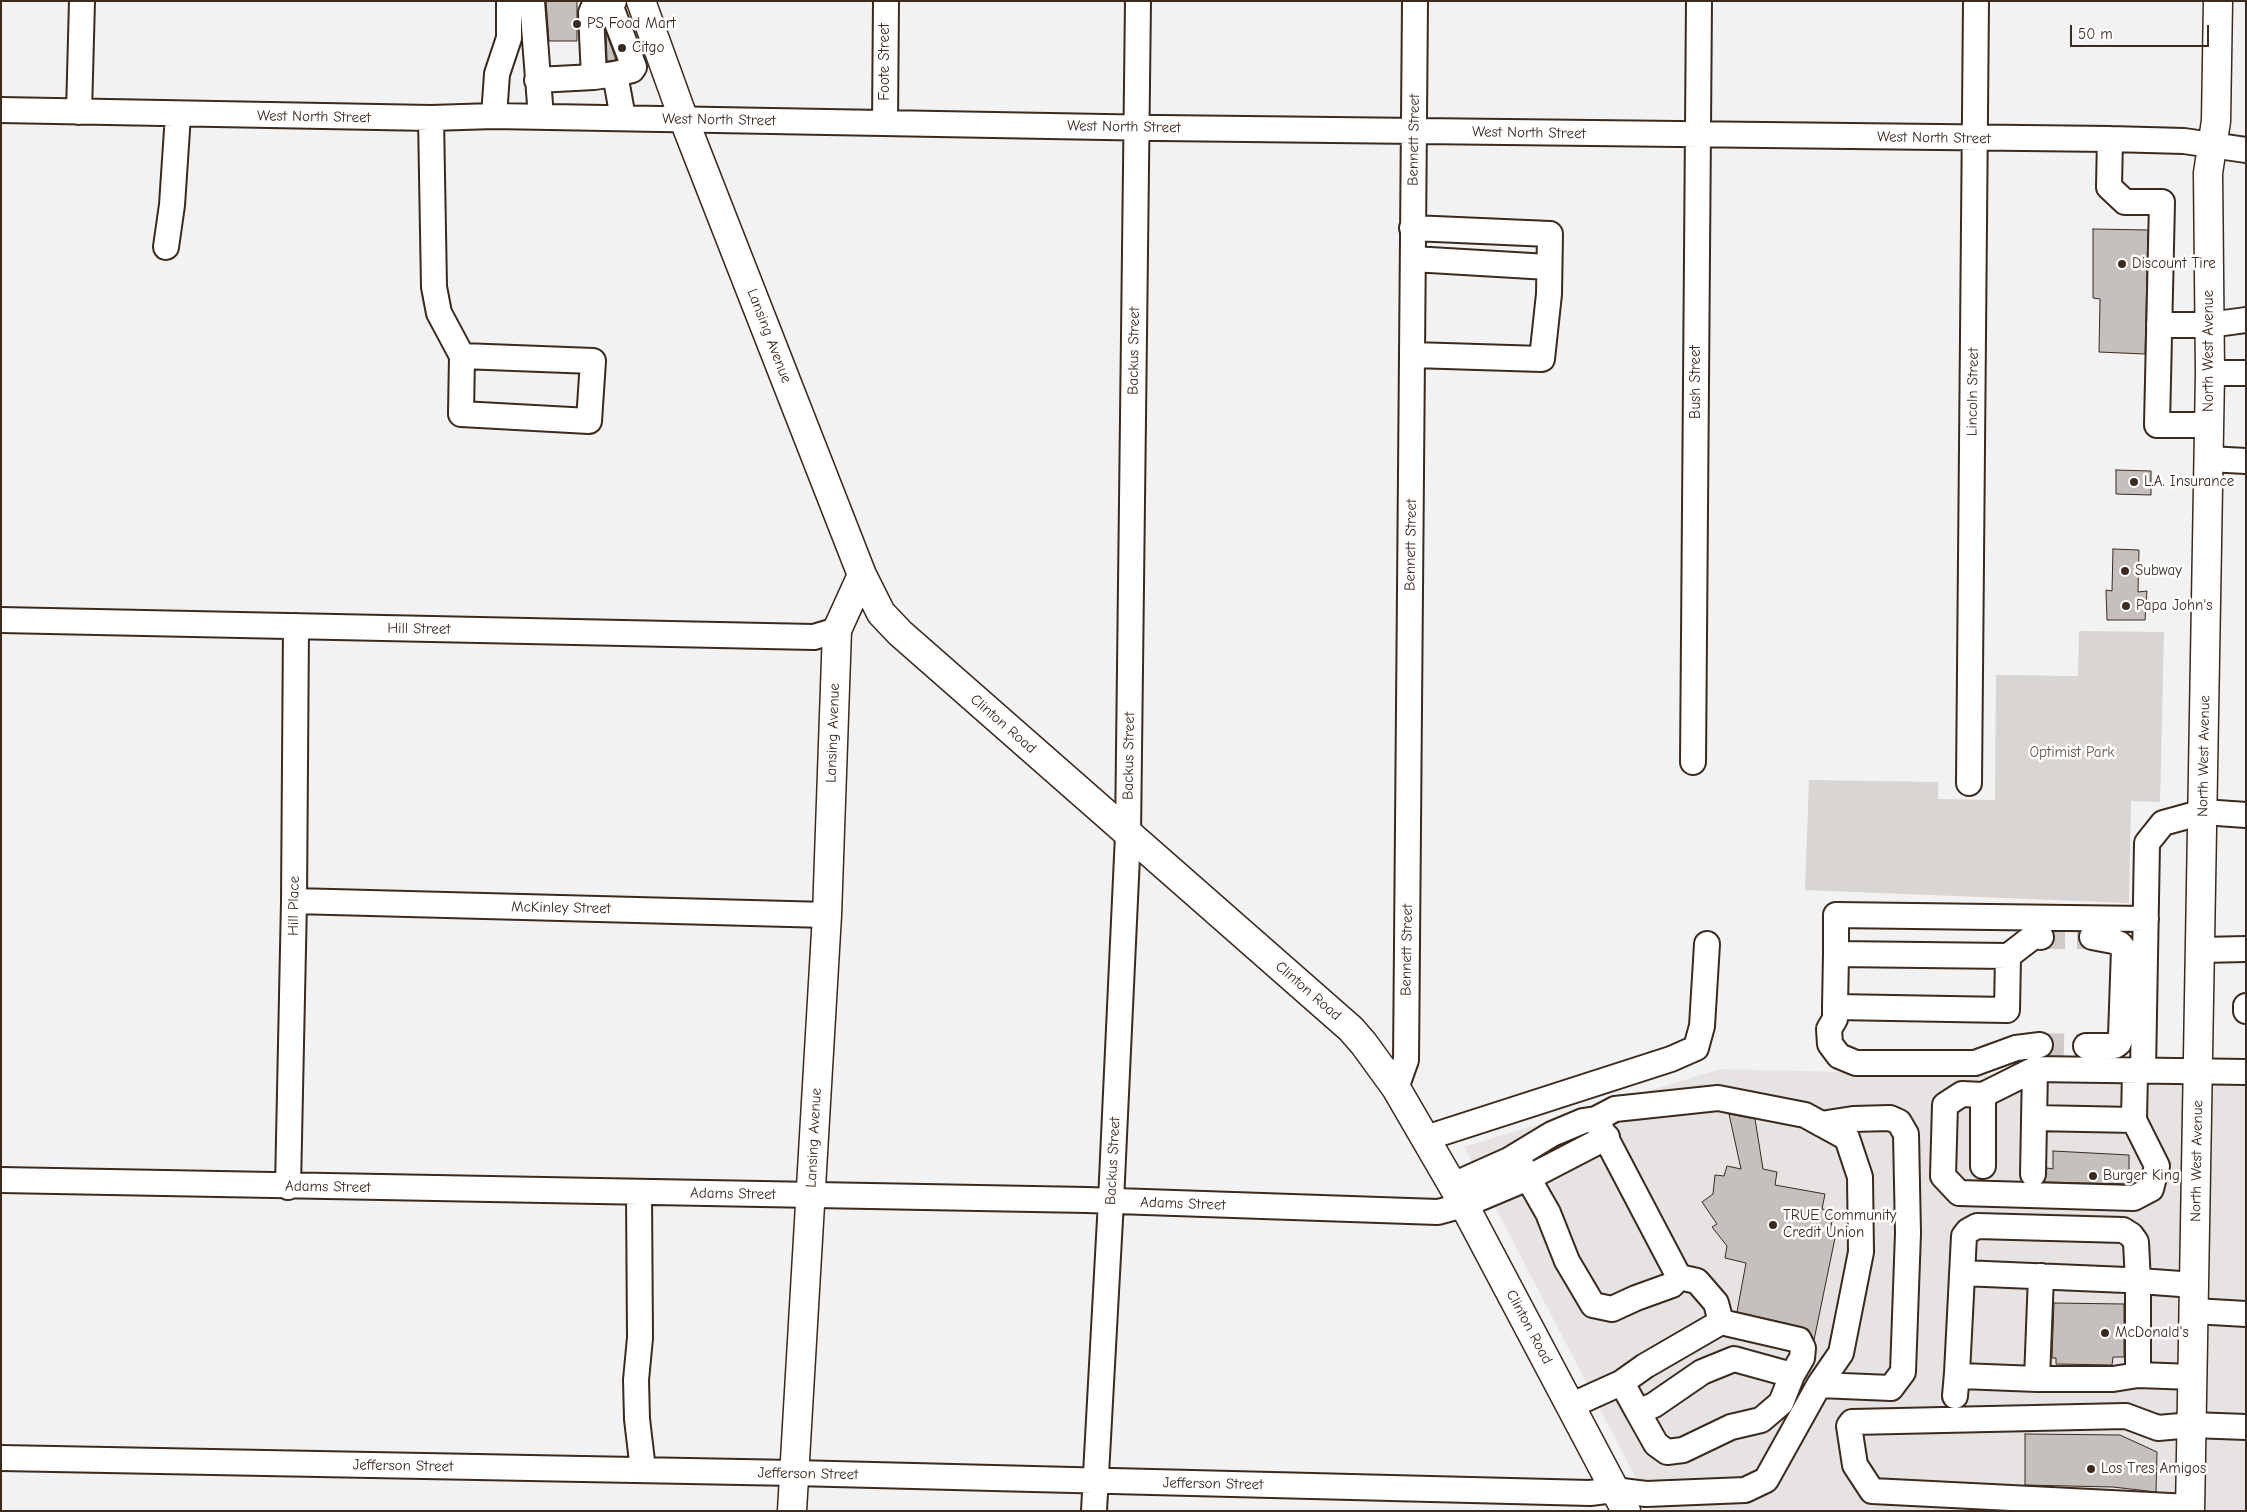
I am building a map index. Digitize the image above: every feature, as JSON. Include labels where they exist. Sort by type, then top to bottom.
[{"type":"main road","name":"Lansing Avenue","points":[[641,1],[684,120],[862,575],[837,630],[827,915],[792,1511]]},
{"type":"main road","name":"North West Avenue","points":[[2190,1509],[2210,373],[2208,173],[2216,121],[2218,1]]},
{"type":"main road","name":"Clinton Road","points":[[862,575],[880,613],[900,633],[1128,835],[1351,1028],[1396,1088],[1459,1195],[1620,1500]]},
{"type":"street","points":[[79,112],[82,1]]},
{"type":"street","points":[[494,116],[497,74],[508,38],[509,1]]},
{"type":"street","points":[[532,1],[541,117]]},
{"type":"street","name":"Foote Street","points":[[885,123],[886,1]]},
{"type":"street","name":"Backus Street","points":[[1094,1511],[1128,835],[1138,1]]},
{"type":"street","name":"Bennett Street","points":[[1396,1088],[1406,1060],[1415,1]]},
{"type":"street","name":"Bush Street","points":[[1693,762],[1699,1]]},
{"type":"street","name":"Lincoln Street","points":[[1969,783],[1976,1]]},
{"type":"street","points":[[537,80],[604,76],[632,70],[634,67],[612,2],[594,6],[591,14],[604,76],[623,118]]},
{"type":"street","name":"West North Street","points":[[1,110],[178,115],[432,118],[494,116],[1698,136],[2110,139],[2184,141],[2246,150]]},
{"type":"street","points":[[166,247],[172,205],[178,115]]},
{"type":"street","points":[[432,118],[434,287],[440,313],[462,356],[461,414],[588,420],[593,361],[462,356]]},
{"type":"street","points":[[2110,139],[2110,187],[2125,202],[2162,202],[2157,425],[2209,426]]},
{"type":"street","points":[[1412,228],[1550,234],[1549,294],[1542,359],[1413,355]]},
{"type":"street","points":[[1413,259],[1548,267]]},
{"type":"street","points":[[2159,326],[2209,325],[2246,320]]},
{"type":"street","points":[[2210,373],[2246,373]]},
{"type":"street","points":[[2208,459],[2246,461]]},
{"type":"street","name":"Hill Street","points":[[1,620],[814,637],[837,630]]},
{"type":"street","name":"Hill Place","points":[[288,1186],[294,901],[296,626]]},
{"type":"street","points":[[2246,815],[2203,812],[2163,823],[2147,844],[2146,919],[2139,1071],[2134,1120],[2157,1166],[2151,1189],[2134,1198],[1959,1193],[1943,1176],[1944,1105],[1962,1094],[1984,1094],[2035,1069],[2139,1071],[2199,1072],[2246,1072]]},
{"type":"street","name":"McKinley Street","points":[[294,901],[827,915]]},
{"type":"street","points":[[2040,1039],[1975,1063],[1856,1063],[1839,1056],[1830,1044],[1829,1029],[1835,1013],[1836,915],[2146,919]]},
{"type":"street","points":[[1975,956],[1976,917]]},
{"type":"street","points":[[2086,1040],[2115,1046],[2119,1043],[2121,1036],[2124,949],[2120,944],[2112,941],[2092,943]]},
{"type":"street","points":[[1426,1138],[1670,1059],[1696,1048],[1702,1026],[1707,944]]},
{"type":"street","points":[[1835,1013],[2007,1010],[2028,946],[1975,956],[1836,954]]},
{"type":"street","points":[[2201,950],[2246,949]]},
{"type":"street","points":[[2246,1006],[2246,1011]]},
{"type":"street","points":[[2033,1174],[2035,1069]]},
{"type":"street","points":[[1983,1166],[1984,1094]]},
{"type":"street","name":"Jefferson Street","points":[[1,1458],[794,1473],[1590,1493],[1620,1500],[1646,1494],[1745,1490],[1766,1480],[1819,1386],[1841,1353],[1861,1252],[1860,1177],[1847,1138],[1805,1115],[1718,1098],[1615,1109],[1602,1128]]},
{"type":"street","points":[[1819,1386],[1891,1388],[1903,1372],[1908,1233],[1906,1134],[1899,1122],[1890,1118],[1853,1119],[1821,1124]]},
{"type":"street","points":[[2034,1118],[2134,1120]]},
{"type":"street","points":[[1459,1195],[1517,1155],[1552,1134],[1582,1121],[1602,1128],[1679,1276],[1697,1281],[1716,1303],[1721,1322]]},
{"type":"street","points":[[1459,1195],[1528,1178],[1602,1128]]},
{"type":"street","points":[[1517,1155],[1548,1213],[1567,1261],[1593,1305],[1612,1309],[1672,1285],[1679,1276]]},
{"type":"street","name":"Adams Street","points":[[1,1180],[1111,1201],[1438,1212],[1459,1195]]},
{"type":"street","points":[[639,1192],[640,1338],[636,1390],[637,1419],[643,1470]]},
{"type":"street","points":[[2138,1375],[2138,1282],[2136,1242],[2131,1235],[2123,1230],[1977,1226],[1968,1231],[1964,1236],[1956,1385],[1961,1376],[2037,1379],[2113,1379],[2138,1375],[2193,1377]]},
{"type":"street","points":[[1962,1274],[2126,1280],[2246,1314]]},
{"type":"street","points":[[2037,1379],[2041,1276]]},
{"type":"street","points":[[1570,1406],[1622,1383],[1645,1366],[1721,1322],[1799,1340],[1804,1348],[1802,1358],[1792,1375],[1781,1403],[1761,1420],[1731,1427],[1683,1450],[1667,1452],[1656,1444],[1622,1383]]},
{"type":"street","points":[[1638,1412],[1654,1405],[1702,1372],[1734,1359],[1792,1375]]},
{"type":"street","points":[[2190,1509],[1872,1491],[1855,1465],[1849,1426],[1852,1422],[2126,1416],[2158,1428],[2192,1425],[2246,1427]]},
{"type":"shaded area","points":[[1720,1069],[2246,1082],[2246,1511],[1653,1511],[1464,1147]]},
{"type":"green space","name":"Optimist Park","points":[[2079,631],[2164,632],[2160,802],[2131,801],[2129,903],[1805,890],[1809,780],[1938,782],[1938,799],[1995,800],[1996,675],[2078,676]]},
{"type":"building","points":[[546,1],[577,1],[577,41],[549,41]]},
{"type":"building","points":[[606,32],[616,60],[607,61]]},
{"type":"building","name":"Discount Tire","points":[[2093,229],[2148,230],[2145,354],[2099,352],[2100,299],[2093,298]]},
{"type":"building","name":"L.A. Insurance","points":[[2116,470],[2151,471],[2151,495],[2116,494]]},
{"type":"building","points":[[2113,549],[2139,550],[2138,592],[2147,591],[2145,620],[2107,620],[2106,590],[2112,591]]},
{"type":"building","name":"TRUE Community Credit Union","points":[[1729,1114],[1755,1119],[1763,1169],[1777,1172],[1775,1185],[1825,1194],[1822,1209],[1834,1211],[1829,1236],[1835,1238],[1814,1340],[1808,1329],[1737,1312],[1746,1263],[1725,1258],[1727,1246],[1712,1227],[1717,1224],[1702,1202],[1713,1194],[1715,1175],[1724,1176],[1727,1166],[1741,1169]]},
{"type":"building","points":[[2053,1151],[2129,1155],[2129,1184],[2044,1182],[2047,1168],[2053,1169]]},
{"type":"building","points":[[2054,1303],[2124,1304],[2124,1357],[2113,1357],[2112,1365],[2056,1364],[2056,1358],[2052,1358]]},
{"type":"building","name":"Los Tres Amigos","points":[[2025,1434],[2120,1435],[2157,1452],[2156,1492],[2113,1487],[2025,1485]]},
{"type":"tunnel","points":[[2041,937],[2092,937]]},
{"type":"tunnel","points":[[2040,1045],[2086,1046]]},
{"type":"place","name":"PS Food Mart","points":[[577,24]]},
{"type":"place","name":"Citgo","points":[[622,48]]},
{"type":"place","name":"Discount Tire","points":[[2122,264]]},
{"type":"place","name":"L.A. Insurance","points":[[2134,482]]},
{"type":"place","name":"Subway","points":[[2125,571]]},
{"type":"place","name":"Papa John's","points":[[2126,606]]},
{"type":"place","name":"Burger King","points":[[2093,1176]]},
{"type":"place","name":"TRUE Community Credit Union","points":[[1773,1225]]},
{"type":"place","name":"McDonald's","points":[[2105,1333]]},
{"type":"place","name":"Los Tres Amigos","points":[[2091,1469]]}]
